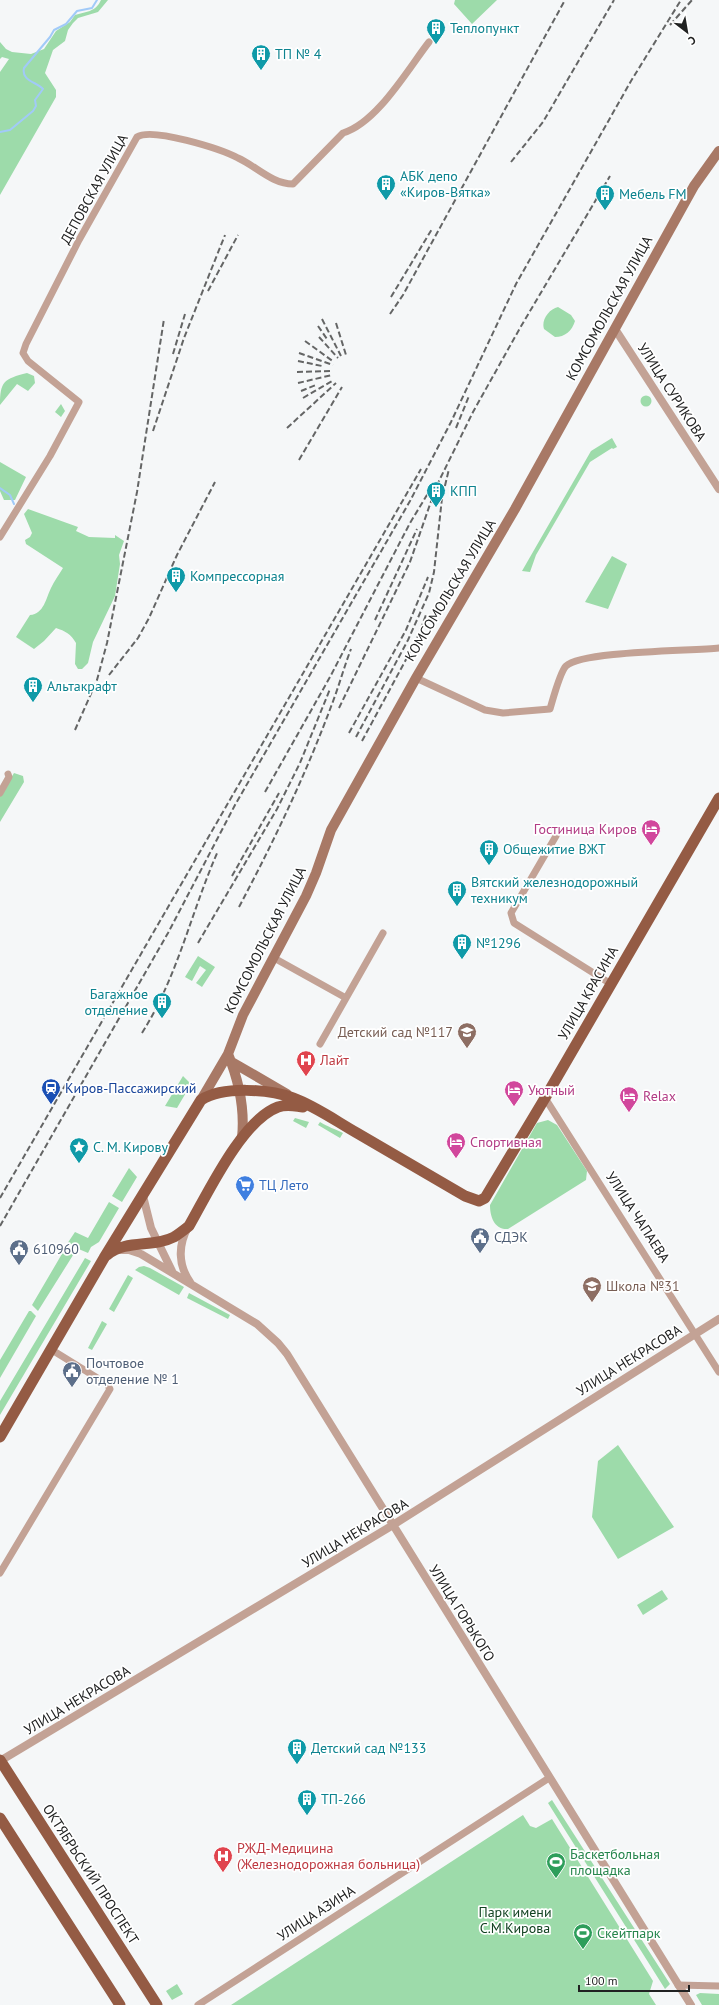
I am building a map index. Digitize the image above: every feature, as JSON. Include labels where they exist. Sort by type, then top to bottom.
[{"type":"main road","name":"КОМСОМОЛЬСКАЯ УЛИЦА","points":[[0,1437],[142,1196],[201,1100],[229,1058],[243,1015],[274,958],[316,873],[331,830],[416,678],[515,509],[694,186],[719,150]]},
{"type":"main road","name":"УЛИЦА КРАСИНА","points":[[315,1109],[465,1196],[479,1201],[485,1198],[490,1192],[545,1098],[719,798]]},
{"type":"main road","points":[[229,1058],[240,1091],[244,1111],[242,1138]]},
{"type":"main road","points":[[229,1058],[294,1098],[315,1109]]},
{"type":"main road","points":[[201,1100],[218,1094],[240,1091],[270,1092],[294,1098]]},
{"type":"main road","points":[[107,1256],[127,1246],[158,1242],[174,1237],[189,1226],[242,1138],[259,1118],[278,1107],[287,1105],[315,1109]]},
{"type":"main road","name":"ОКТЯБРЬСКИЙ ПРОСПЕКТ","points":[[0,1760],[157,2005]]},
{"type":"main road","points":[[0,1818],[120,2005]]},
{"type":"street","name":"ДЕПОВСКАЯ УЛИЦА","points":[[0,536],[50,456],[80,402],[28,361],[23,353],[26,344],[79,240],[137,137],[152,134],[203,145],[234,156],[276,181],[293,184],[343,134],[352,131],[388,100],[429,42]]},
{"type":"street","name":"УЛИЦА СУРИКОВА","points":[[615,329],[719,489]]},
{"type":"street","points":[[416,678],[485,710],[503,713],[550,709],[565,667],[575,660],[641,652],[719,648]]},
{"type":"street","points":[[0,793],[9,777],[8,774]]},
{"type":"street","points":[[556,836],[511,913],[514,923],[611,984]]},
{"type":"street","points":[[320,1044],[383,933]]},
{"type":"street","points":[[274,958],[346,998]]},
{"type":"street","name":"УЛИЦА ЧАПАЕВА","points":[[545,1098],[719,1372]]},
{"type":"street","points":[[142,1196],[148,1218],[173,1273]]},
{"type":"street","points":[[189,1226],[181,1244],[181,1255],[182,1268],[190,1283]]},
{"type":"street","name":"УЛИЦА ГОРЬКОГО","points":[[107,1256],[121,1250],[135,1252],[190,1283],[257,1324],[282,1348],[691,2005]]},
{"type":"street","name":"УЛИЦА НЕКРАСОВА","points":[[0,1760],[393,1525],[573,1410],[696,1335],[719,1319]]},
{"type":"street","points":[[0,1572],[110,1389],[107,1384],[52,1350]]},
{"type":"street","name":"УЛИЦА АЗИНА","points":[[198,2005],[549,1778]]},
{"type":"street","points":[[678,1985],[719,1986]]},
{"type":"green space","points":[[101,0],[108,0],[98,12],[78,18],[68,30],[65,41],[53,50],[45,73],[56,90],[56,97],[0,195],[0,72],[9,59],[2,57],[0,59],[0,42],[6,49],[12,52],[31,54],[44,49],[56,31],[70,22],[75,15],[96,7]]},
{"type":"green space","points":[[455,0],[497,0],[472,24],[454,4]]},
{"type":"green space","points":[[558,307],[571,315],[575,321],[568,333],[555,337],[544,329],[543,326],[546,315]]},
{"type":"green space","points":[[27,373],[34,376],[35,383],[28,391],[17,384],[0,405],[2,386],[5,382],[8,379]]},
{"type":"green space","points":[[646,395],[650,397],[652,401],[650,405],[646,407],[642,405],[640,401],[642,397]]},
{"type":"green space","points":[[61,404],[65,411],[61,417],[55,412]]},
{"type":"green space","points":[[612,438],[617,447],[612,448],[590,462],[536,555],[530,572],[522,571],[591,451]]},
{"type":"green space","points":[[0,462],[26,477],[15,500],[4,500],[0,491]]},
{"type":"green space","points":[[28,509],[78,527],[76,531],[89,537],[115,538],[115,535],[124,541],[119,555],[120,564],[115,596],[93,642],[88,663],[82,669],[78,669],[75,664],[76,643],[68,633],[62,630],[56,628],[34,649],[16,637],[30,615],[35,614],[41,609],[46,601],[52,585],[63,568],[26,544],[25,540],[30,537],[32,533],[24,514]]},
{"type":"green space","points":[[612,556],[627,564],[608,609],[585,602]]},
{"type":"green space","points":[[14,773],[23,776],[24,782],[0,822],[0,796]]},
{"type":"green space","points":[[198,956],[215,967],[202,987],[196,983],[206,970],[200,966],[192,981],[185,977]]},
{"type":"green space","points":[[183,1076],[193,1086],[190,1092],[187,1091],[177,1108],[165,1106]]},
{"type":"green space","points":[[295,1118],[309,1122],[306,1128],[293,1121]]},
{"type":"green space","points":[[548,1120],[557,1125],[587,1171],[586,1180],[508,1229],[503,1229],[494,1222],[490,1205],[537,1123]]},
{"type":"green space","points":[[320,1122],[343,1133],[340,1138],[318,1125]]},
{"type":"green space","points":[[129,1168],[137,1177],[122,1202],[112,1196]]},
{"type":"green space","points":[[109,1202],[119,1208],[99,1242],[91,1247],[88,1253],[67,1244],[75,1232],[88,1238]]},
{"type":"green space","points":[[66,1247],[75,1252],[38,1311],[32,1305]]},
{"type":"green space","points":[[85,1258],[91,1261],[0,1415],[0,1401]]},
{"type":"green space","points":[[144,1266],[184,1287],[179,1295],[135,1270]]},
{"type":"green space","points":[[128,1275],[133,1278],[114,1312],[109,1309]]},
{"type":"green space","points":[[189,1293],[230,1315],[228,1319],[187,1298]]},
{"type":"green space","points":[[29,1311],[36,1316],[0,1378],[0,1360]]},
{"type":"green space","points":[[102,1321],[107,1324],[92,1350],[88,1348]]},
{"type":"green space","points":[[618,1445],[674,1527],[618,1559],[592,1517],[598,1461]]},
{"type":"green space","points":[[662,1590],[668,1599],[643,1615],[637,1605]]},
{"type":"green space","points":[[552,1800],[670,1984],[665,1989],[548,1803]]},
{"type":"green space","name":"Парк имени С.М.Кирова","points":[[523,1815],[530,1826],[536,1828],[552,1819],[653,1981],[649,1994],[656,2005],[231,2005]]},
{"type":"green space","points":[[177,1984],[183,1994],[172,2000],[166,1991]]},
{"type":"green space","points":[[700,1993],[719,1994],[719,2005],[702,2005],[696,1995]]},
{"type":"waterway","points":[[0,132],[10,130],[33,111],[36,106],[35,100],[43,89],[27,79],[24,68],[54,30],[66,24],[77,11],[92,8],[97,0]]},
{"type":"waterway","points":[[0,488],[10,495],[14,504]]},
{"type":"railway","points":[[390,314],[403,295],[565,0]]},
{"type":"railway","points":[[511,162],[543,122],[614,0]]},
{"type":"railway","points":[[0,1226],[168,933],[235,805],[410,501],[451,422],[516,284],[631,81],[681,0]]},
{"type":"railway","points":[[670,25],[692,0]]},
{"type":"railway","points":[[339,708],[410,562],[436,487],[473,412],[520,328],[610,176]]},
{"type":"railway","points":[[391,297],[432,229]]},
{"type":"railway","points":[[153,431],[184,338],[225,235]]},
{"type":"railway","points":[[208,291],[238,235]]},
{"type":"railway","points":[[173,354],[185,314]]},
{"type":"railway","points":[[75,730],[97,680],[107,643],[137,492],[164,319]]},
{"type":"railway","points":[[322,319],[341,356]]},
{"type":"railway","points":[[336,323],[346,355]]},
{"type":"railway","points":[[318,326],[327,339]]},
{"type":"railway","points":[[319,337],[338,358]]},
{"type":"railway","points":[[305,341],[334,362]]},
{"type":"railway","points":[[299,353],[333,365]]},
{"type":"railway","points":[[298,361],[322,366]]},
{"type":"railway","points":[[297,372],[332,371]]},
{"type":"railway","points":[[298,383],[332,375]]},
{"type":"railway","points":[[303,398],[334,380]]},
{"type":"railway","points":[[287,428],[336,383]]},
{"type":"railway","points":[[301,391],[316,385]]},
{"type":"railway","points":[[299,460],[342,387]]},
{"type":"railway","points":[[456,428],[469,396]]},
{"type":"railway","points":[[0,1198],[421,469]]},
{"type":"railway","points":[[356,737],[408,640],[429,593],[434,572],[442,498],[449,469]]},
{"type":"railway","points":[[109,675],[138,638],[149,618],[177,555],[215,482]]},
{"type":"railway","points":[[265,792],[330,677],[410,523],[433,485]]},
{"type":"railway","points":[[375,620],[417,529]]},
{"type":"railway","points":[[349,733],[406,630],[428,577]]},
{"type":"railway","points":[[362,741],[416,641],[426,615]]},
{"type":"railway","points":[[239,907],[265,857],[300,782],[332,704],[351,649]]},
{"type":"railway","points":[[198,943],[277,809],[300,763],[330,689]]},
{"type":"railway","points":[[232,876],[279,793]]},
{"type":"railway","points":[[142,1033],[175,966],[208,874],[218,851]]},
{"type":"place","name":"Теплопункт","points":[[436,45]]},
{"type":"place","name":"ТП № 4","points":[[261,71]]},
{"type":"place","name":"АБК депо «Киров-Вятка»","points":[[386,201]]},
{"type":"place","name":"Мебель FM","points":[[605,211]]},
{"type":"place","name":"КПП","points":[[436,508]]},
{"type":"place","name":"Компрессорная","points":[[176,593]]},
{"type":"place","name":"Альтакрафт","points":[[33,703]]},
{"type":"place","name":"Гостиница Киров","points":[[651,846]]},
{"type":"place","name":"Общежитие ВЖТ","points":[[489,866]]},
{"type":"place","name":"Вятский железнодорожный техникум","points":[[457,907]]},
{"type":"place","name":"№1296","points":[[462,960]]},
{"type":"place","name":"Багажное отделение","points":[[162,1019]]},
{"type":"place","name":"Детский сад №117","points":[[467,1049]]},
{"type":"place","name":"Лайт","points":[[306,1077]]},
{"type":"place","name":"Киров-Пассажирский","points":[[51,1105]]},
{"type":"place","name":"Уютный","points":[[514,1107]]},
{"type":"place","name":"Relax","points":[[629,1113]]},
{"type":"place","name":"Спортивная","points":[[456,1159]]},
{"type":"place","name":"С. М. Кирову","points":[[79,1164]]},
{"type":"place","name":"ТЦ Лето","points":[[245,1202]]},
{"type":"place","name":"СДЭК","points":[[480,1254]]},
{"type":"place","name":"610960","points":[[19,1266]]},
{"type":"place","name":"Школа №31","points":[[592,1303]]},
{"type":"place","name":"Почтовое отделение № 1","points":[[72,1388]]},
{"type":"place","name":"Детский сад №133","points":[[297,1765]]},
{"type":"place","name":"ТП-266","points":[[307,1816]]},
{"type":"place","name":"РЖД-Медицина (Железнодорожная больница)","points":[[223,1873]]},
{"type":"place","name":"Баскетбольная площадка","points":[[556,1879]]},
{"type":"place","name":"Скейтпарк","points":[[583,1950]]}]
